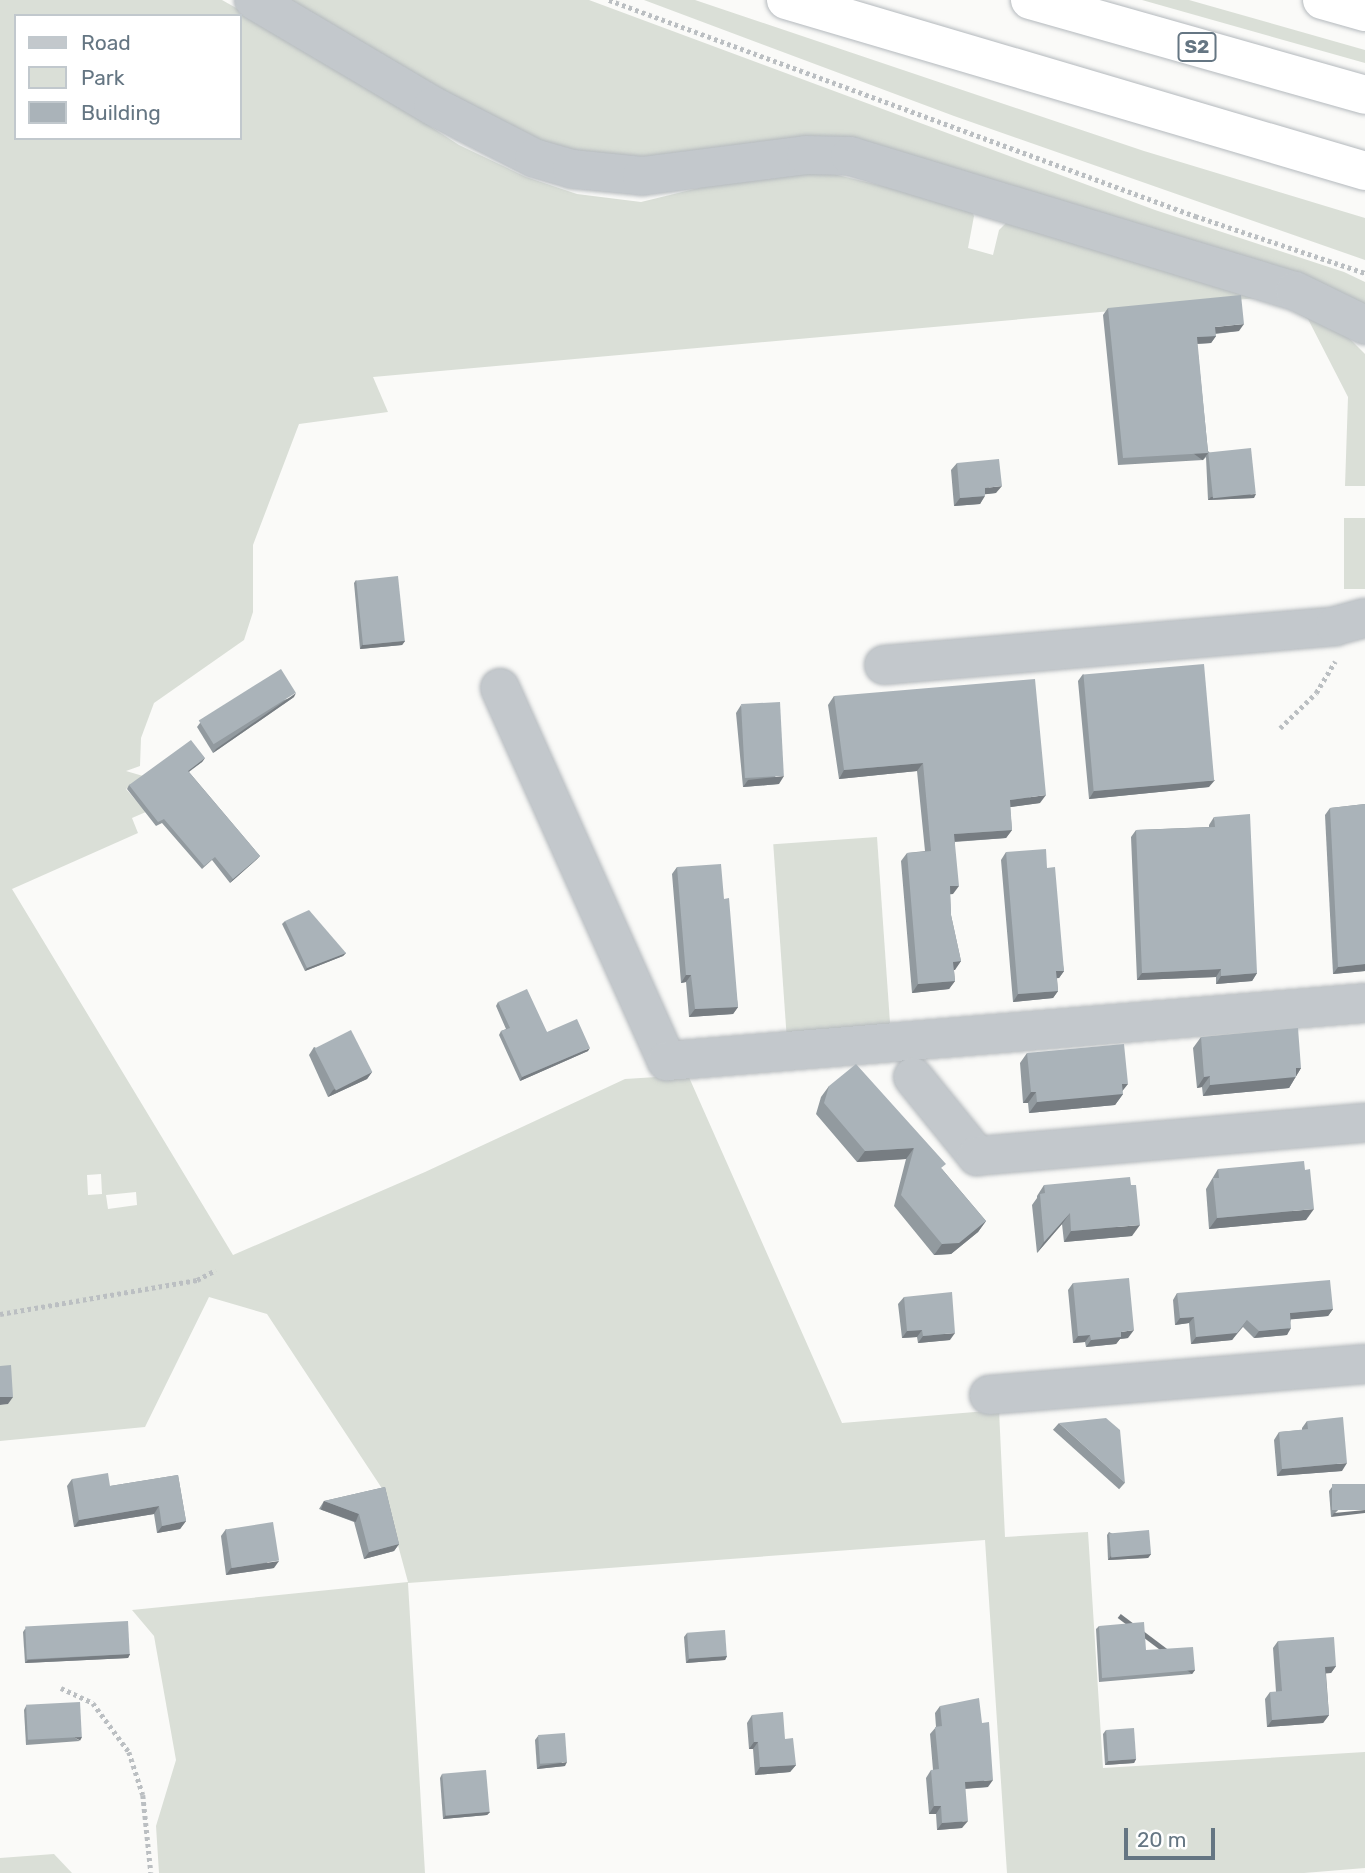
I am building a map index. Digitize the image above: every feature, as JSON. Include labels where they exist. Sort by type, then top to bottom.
[{"type":"highway","points":[[786,0],[1365,171]]},
{"type":"highway","name":"S2","points":[[1030,0],[1365,95]]},
{"type":"highway","points":[[1322,0],[1365,12]]},
{"type":"street","points":[[254,0],[433,106],[534,158],[602,173],[668,174],[806,155],[850,156],[1295,292],[1365,325]]},
{"type":"street","points":[[884,665],[1362,620]]},
{"type":"street","points":[[500,688],[667,1061],[1365,1003]]},
{"type":"street","points":[[913,1077],[977,1156],[1365,1123]]},
{"type":"street","points":[[989,1395],[1365,1364]]},
{"type":"path","points":[[608,0],[1195,216],[1365,273]]},
{"type":"path","points":[[1280,728],[1316,693],[1362,620]]},
{"type":"path","points":[[0,1314],[197,1280],[216,1270]]},
{"type":"path","points":[[61,1688],[93,1703],[129,1752],[143,1795],[151,1873]]},
{"type":"green space","points":[[0,0],[222,0],[331,62],[459,145],[526,177],[577,194],[641,202],[719,183],[821,171],[970,207],[974,216],[968,248],[993,255],[999,230],[1010,219],[1269,297],[373,377],[388,412],[299,424],[253,545],[253,612],[244,640],[154,703],[141,738],[140,766],[126,771],[143,776],[126,789],[140,805],[155,808],[132,818],[138,833],[12,889],[233,1255],[425,1172],[625,1079],[688,1075],[842,1423],[999,1410],[1005,1537],[1088,1532],[1103,1768],[1365,1752],[1365,1868],[1304,1873],[1007,1873],[985,1540],[408,1583],[425,1873],[159,1873],[156,1826],[176,1760],[154,1636],[132,1610],[408,1582],[383,1490],[267,1314],[209,1297],[145,1427],[0,1441],[0,1405],[7,1404],[0,1373]],"holes":[[[101,1174],[102,1194],[88,1195],[87,1175]],[[136,1192],[137,1205],[108,1209],[106,1195]]]},
{"type":"green space","points":[[281,0],[589,0],[1155,210],[1344,272],[1365,282],[1365,305],[1315,280],[890,151],[616,165],[518,136]]},
{"type":"green space","points":[[644,0],[695,0],[1144,151],[1365,218],[1365,260],[954,116]]},
{"type":"green space","points":[[1142,0],[1189,0],[1365,50],[1365,63]]},
{"type":"green space","points":[[1276,301],[1346,335],[1365,354],[1365,486],[1345,486],[1348,397],[1308,319]]},
{"type":"green space","points":[[1344,518],[1365,518],[1365,589],[1344,589]]},
{"type":"green space","points":[[877,837],[890,1026],[786,1033],[773,844]]},
{"type":"green space","points":[[54,1854],[72,1873],[0,1873],[0,1858]]},
{"type":"building","points":[[1241,295],[1244,324],[1215,327],[1216,336],[1197,337],[1208,453],[1123,458],[1108,308]]},
{"type":"building","points":[[1251,448],[1256,494],[1213,498],[1208,452]]},
{"type":"building","points":[[999,459],[1002,486],[985,488],[985,496],[960,498],[957,463]]},
{"type":"building","points":[[398,576],[405,641],[363,645],[356,580]]},
{"type":"building","points":[[1204,664],[1214,781],[1094,791],[1083,675]]},
{"type":"building","points":[[281,669],[296,693],[214,744],[199,720]]},
{"type":"building","points":[[1035,679],[1046,795],[1010,800],[1012,830],[954,834],[959,886],[950,886],[951,915],[961,961],[953,962],[955,981],[918,984],[907,853],[931,851],[923,763],[844,770],[834,696]]},
{"type":"building","points":[[780,702],[784,776],[745,778],[741,704]]},
{"type":"building","points":[[191,740],[205,758],[188,771],[260,856],[233,879],[215,857],[204,866],[164,819],[158,822],[129,785]]},
{"type":"building","points":[[1365,804],[1365,964],[1338,967],[1330,808]]},
{"type":"building","points":[[1250,814],[1257,973],[1221,976],[1221,969],[1142,973],[1136,830],[1215,827],[1214,817]]},
{"type":"building","points":[[1046,849],[1047,868],[1055,867],[1064,971],[1056,971],[1058,991],[1018,994],[1006,852]]},
{"type":"building","points":[[721,864],[724,899],[729,898],[738,1007],[695,1009],[691,975],[686,975],[677,867]]},
{"type":"building","points":[[309,910],[346,953],[307,968],[285,921]]},
{"type":"building","points":[[527,989],[547,1032],[577,1019],[590,1048],[522,1077],[501,1031],[510,1028],[498,1002]]},
{"type":"building","points":[[1298,1028],[1301,1068],[1296,1068],[1296,1077],[1210,1085],[1210,1076],[1204,1077],[1201,1037]]},
{"type":"building","points":[[351,1030],[372,1072],[336,1090],[314,1049]]},
{"type":"building","points":[[1124,1044],[1128,1084],[1122,1084],[1123,1094],[1037,1102],[1036,1092],[1031,1092],[1027,1053]]},
{"type":"building","points":[[856,1064],[946,1164],[941,1168],[986,1221],[959,1243],[942,1244],[901,1195],[914,1148],[865,1151],[824,1103],[829,1086]]},
{"type":"building","points":[[1304,1161],[1305,1170],[1310,1169],[1314,1209],[1217,1218],[1213,1178],[1219,1178],[1218,1169]]},
{"type":"building","points":[[1130,1177],[1131,1185],[1136,1185],[1140,1225],[1071,1231],[1070,1213],[1044,1242],[1040,1194],[1045,1193],[1044,1185]]},
{"type":"building","points":[[1129,1278],[1134,1330],[1121,1332],[1121,1337],[1091,1340],[1090,1335],[1078,1336],[1073,1283]]},
{"type":"building","points":[[1330,1280],[1333,1309],[1290,1313],[1291,1328],[1259,1331],[1247,1320],[1237,1333],[1196,1337],[1194,1317],[1180,1318],[1177,1293]]},
{"type":"building","points":[[952,1292],[955,1333],[923,1336],[922,1330],[907,1331],[904,1297]]},
{"type":"building","points":[[11,1365],[13,1397],[0,1397],[0,1366]]},
{"type":"building","points":[[1343,1417],[1347,1463],[1282,1469],[1279,1432],[1308,1429],[1307,1421]]},
{"type":"building","points":[[1106,1418],[1120,1430],[1125,1483],[1059,1423]]},
{"type":"building","points":[[108,1473],[110,1486],[178,1475],[186,1521],[162,1526],[159,1506],[79,1520],[72,1479]]},
{"type":"building","points":[[1332,1484],[1365,1484],[1365,1510],[1332,1510]]},
{"type":"building","points":[[385,1487],[399,1544],[369,1552],[359,1514],[324,1501]]},
{"type":"building","points":[[273,1522],[279,1561],[232,1568],[226,1530]]},
{"type":"building","points":[[1149,1530],[1151,1554],[1111,1557],[1109,1533]]},
{"type":"building","points":[[128,1621],[130,1654],[27,1659],[25,1626]]},
{"type":"building","points":[[1144,1622],[1146,1650],[1193,1647],[1195,1670],[1102,1678],[1099,1626]]},
{"type":"building","points":[[725,1630],[727,1656],[689,1659],[687,1633]]},
{"type":"building","points":[[1334,1637],[1336,1666],[1325,1667],[1329,1715],[1272,1720],[1270,1692],[1282,1691],[1278,1641]]},
{"type":"building","points":[[979,1698],[982,1723],[989,1722],[993,1780],[965,1782],[968,1821],[942,1823],[941,1806],[934,1806],[931,1770],[939,1769],[935,1727],[942,1726],[940,1706]]},
{"type":"building","points":[[80,1702],[82,1737],[28,1740],[26,1705]]},
{"type":"building","points":[[783,1712],[785,1739],[793,1738],[796,1765],[760,1767],[758,1742],[754,1742],[752,1715]]},
{"type":"building","points":[[1134,1728],[1136,1759],[1108,1761],[1106,1730]]},
{"type":"building","points":[[565,1733],[567,1762],[540,1764],[538,1735]]},
{"type":"building","points":[[486,1770],[490,1812],[446,1816],[442,1774]]}]
